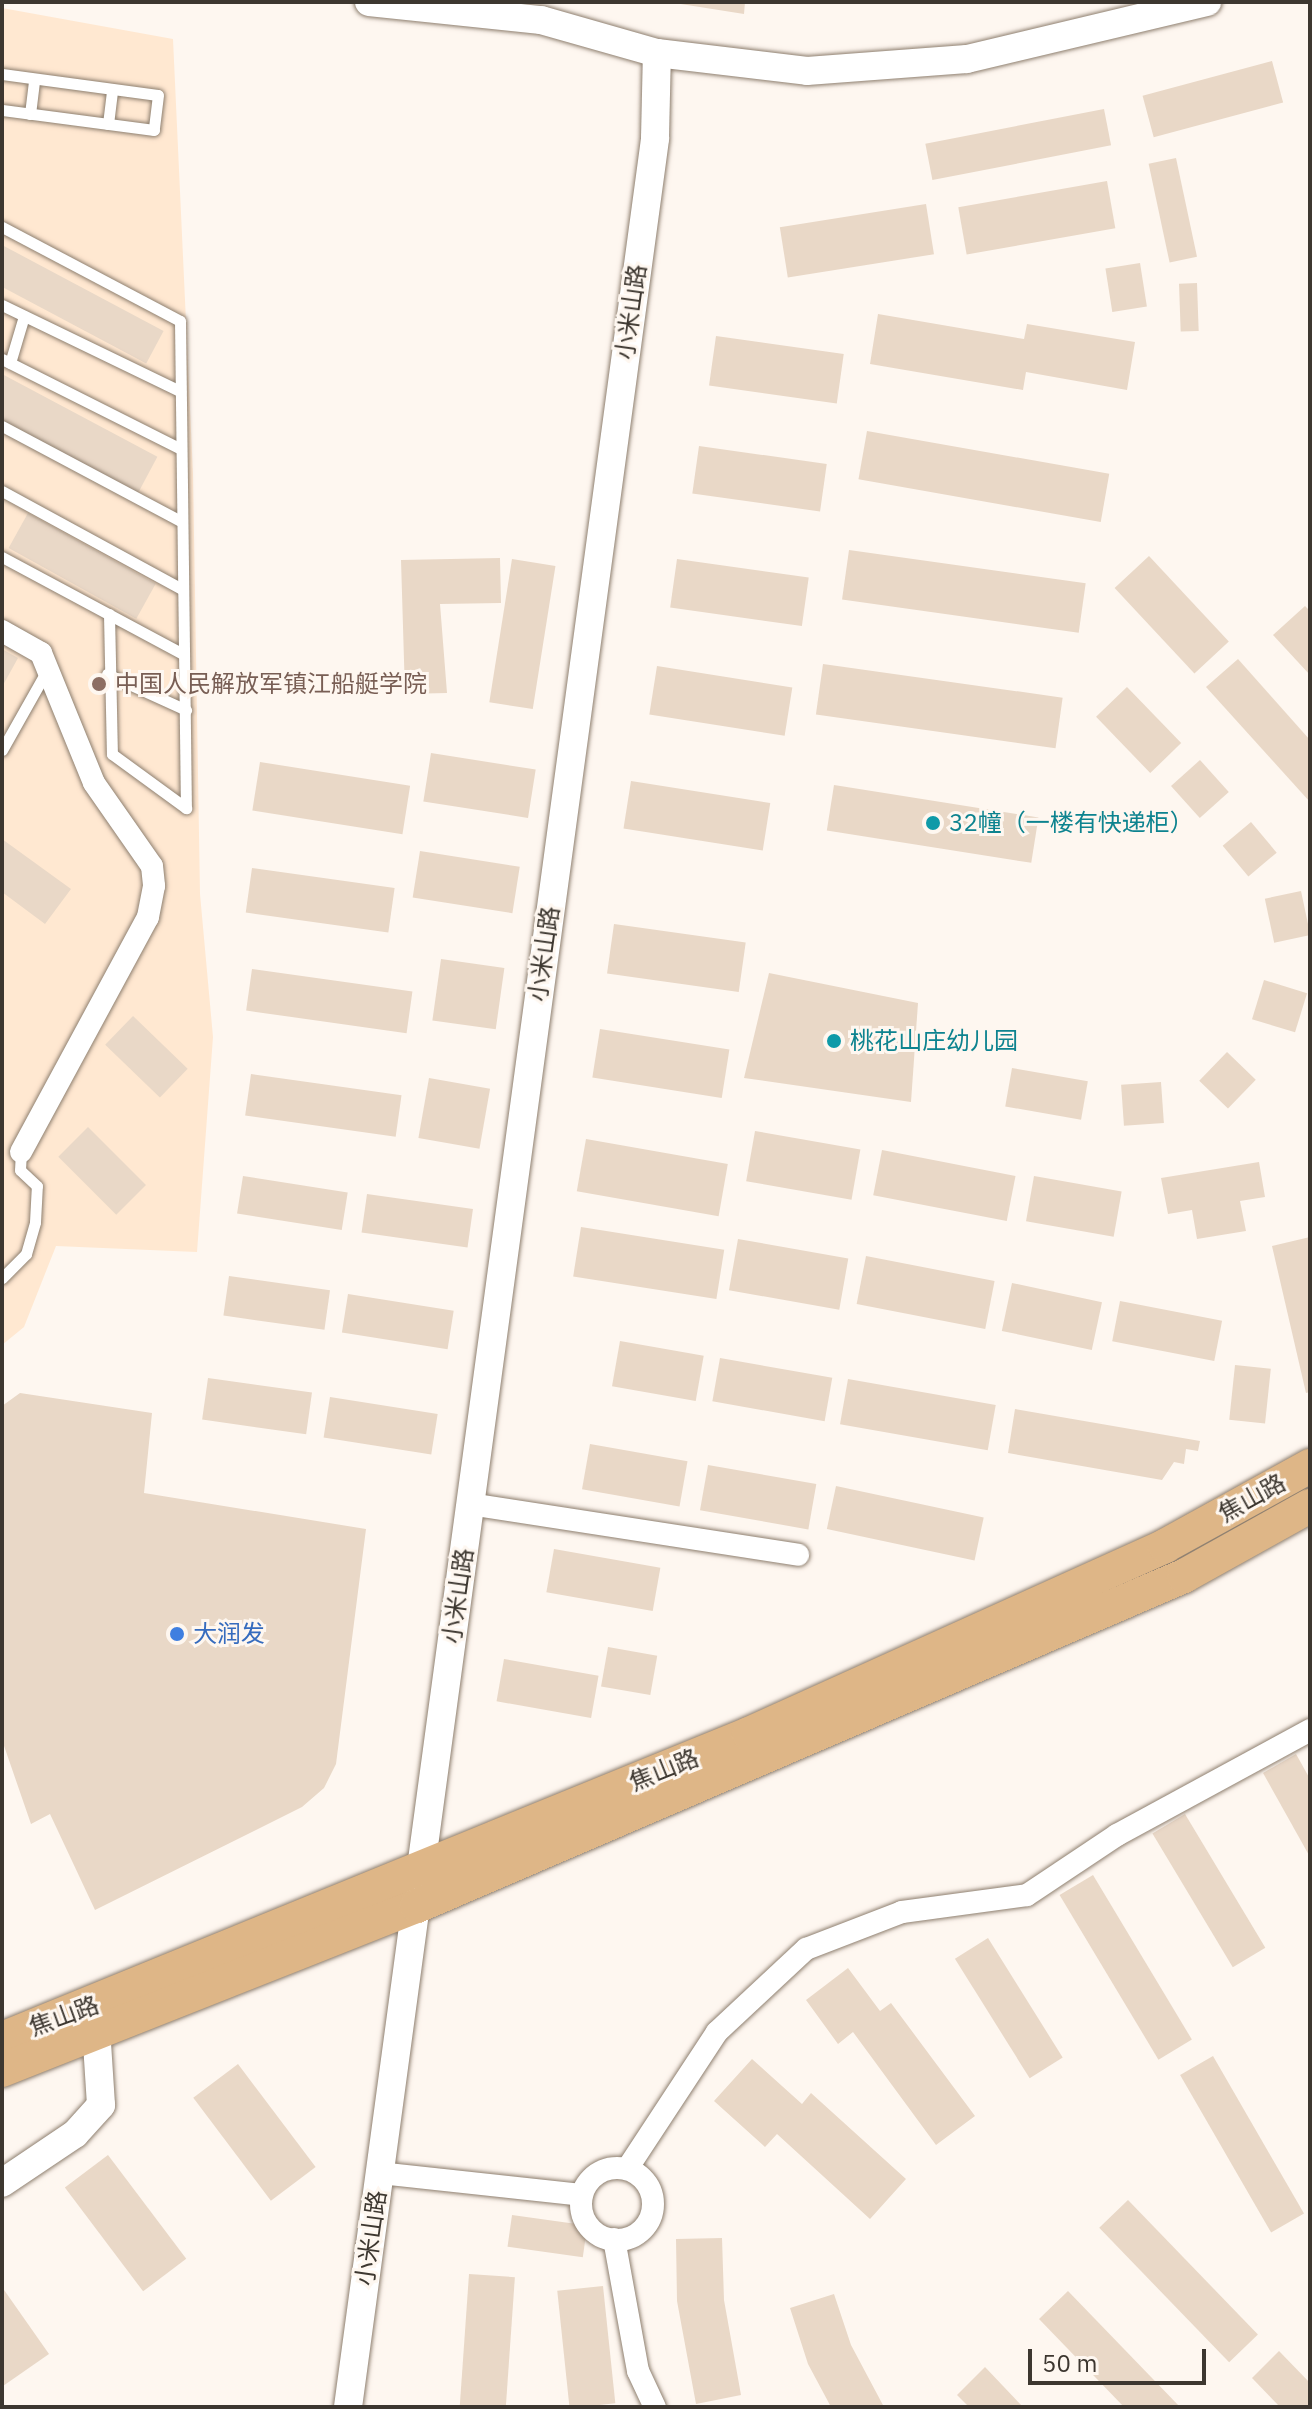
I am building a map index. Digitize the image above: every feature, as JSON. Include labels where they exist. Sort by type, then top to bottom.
[{"type":"main road","name":"焦山路","points":[[2,2070],[95,2021],[422,1870],[749,1734],[1136,1559],[1310,1466]]},
{"type":"main road","name":"焦山路","points":[[2,2039],[95,2021],[417,1906],[1184,1576],[1310,1506]]},
{"type":"street","points":[[369,2],[541,20],[657,53],[807,71],[967,59],[1207,2]]},
{"type":"street","name":"小米山路","points":[[348,2407],[655,138],[657,53]]},
{"type":"street","points":[[2,631],[41,653],[94,783],[152,866],[154,886],[148,917],[21,1152]]},
{"type":"street","points":[[470,1504],[798,1555]]},
{"type":"street","points":[[655,2407],[638,2371],[614,2239],[585,2219],[582,2195],[594,2176],[627,2169],[717,2032],[806,1949],[902,1912],[1027,1895],[1117,1835],[1310,1730]]},
{"type":"street","points":[[2,2183],[75,2134],[101,2105],[95,2021]]},
{"type":"street","points":[[614,2239],[646,2226],[653,2204],[646,2182],[627,2169]]},
{"type":"street","points":[[380,2173],[582,2195]]},
{"type":"lane","points":[[2,74],[158,95],[154,130],[2,110]]},
{"type":"lane","points":[[30,114],[34,79]]},
{"type":"lane","points":[[108,124],[112,89]]},
{"type":"lane","points":[[2,227],[180,321],[186,808],[112,754],[107,674],[109,614]]},
{"type":"lane","points":[[2,305],[180,391]]},
{"type":"lane","points":[[24,316],[6,361],[181,449]]},
{"type":"lane","points":[[2,426],[181,521]]},
{"type":"lane","points":[[2,491],[182,589]]},
{"type":"lane","points":[[2,557],[183,654]]},
{"type":"lane","points":[[2,750],[47,670]]},
{"type":"lane","points":[[107,674],[186,710]]},
{"type":"lane","points":[[2,1278],[26,1254],[35,1222],[37,1186],[20,1170],[21,1152]]},
{"type":"shaded area","name":"中国人民解放军镇江船艇学院","points":[[2,8],[173,39],[193,474],[200,894],[213,1037],[197,1252],[56,1246],[24,1327],[2,1345]]},
{"type":"building","points":[[668,2],[745,2],[744,14]]},
{"type":"building","points":[[1272,61],[1283,103],[1154,137],[1143,96]]},
{"type":"building","points":[[1104,109],[1111,145],[932,180],[925,144]]},
{"type":"building","points":[[1176,158],[1197,257],[1170,263],[1149,164]]},
{"type":"building","points":[[1107,181],[1115,228],[967,254],[958,207]]},
{"type":"building","points":[[926,204],[934,254],[788,278],[780,227]]},
{"type":"building","points":[[2,245],[164,331],[146,364],[2,287]]},
{"type":"building","points":[[1140,263],[1147,306],[1112,312],[1105,268]]},
{"type":"building","points":[[1197,283],[1199,331],[1181,332],[1179,284]]},
{"type":"building","points":[[878,314],[1024,339],[1027,324],[1135,342],[1127,390],[1026,372],[1023,390],[870,364]]},
{"type":"building","points":[[716,336],[844,354],[837,403],[709,386]]},
{"type":"building","points":[[2,374],[157,457],[137,495],[2,423]]},
{"type":"building","points":[[867,431],[1109,474],[1101,522],[858,479]]},
{"type":"building","points":[[699,446],[827,464],[820,511],[692,494]]},
{"type":"building","points":[[28,513],[156,584],[136,619],[9,548]]},
{"type":"building","points":[[849,550],[1086,583],[1079,633],[842,600]]},
{"type":"building","points":[[1149,556],[1229,642],[1194,674],[1115,588]]},
{"type":"building","points":[[500,558],[501,603],[440,604],[447,693],[405,694],[401,560]]},
{"type":"building","points":[[512,559],[555,566],[533,709],[489,702]]},
{"type":"building","points":[[677,559],[809,578],[802,626],[670,608]]},
{"type":"building","points":[[1305,606],[1310,611],[1310,675],[1273,635]]},
{"type":"building","points":[[2,649],[18,658],[2,687]]},
{"type":"building","points":[[1238,659],[1310,740],[1310,802],[1206,687]]},
{"type":"building","points":[[823,664],[1063,698],[1056,748],[816,715]]},
{"type":"building","points":[[657,666],[792,687],[785,736],[649,714]]},
{"type":"building","points":[[1127,687],[1181,743],[1150,773],[1096,717]]},
{"type":"building","points":[[431,753],[536,770],[528,818],[423,801]]},
{"type":"building","points":[[1200,760],[1229,792],[1200,818],[1171,786]]},
{"type":"building","points":[[260,762],[410,786],[402,834],[252,810]]},
{"type":"building","points":[[631,781],[770,803],[763,850],[623,828]]},
{"type":"building","name":"32幢（一楼有快递柜）","points":[[834,785],[1038,817],[1031,863],[827,830]]},
{"type":"building","points":[[1251,822],[1277,853],[1248,876],[1223,846]]},
{"type":"building","points":[[2,839],[71,889],[45,924],[2,892]]},
{"type":"building","points":[[420,851],[520,867],[512,913],[413,897]]},
{"type":"building","points":[[252,868],[395,888],[388,933],[246,913]]},
{"type":"building","points":[[1301,891],[1310,935],[1274,943],[1265,899]]},
{"type":"building","points":[[614,924],[746,943],[739,992],[607,974]]},
{"type":"building","points":[[441,959],[504,968],[496,1029],[432,1020]]},
{"type":"building","points":[[252,969],[412,992],[407,1033],[246,1011]]},
{"type":"building","name":"桃花山庄幼儿园","points":[[769,973],[918,1003],[911,1102],[744,1078]]},
{"type":"building","points":[[1264,980],[1307,993],[1295,1032],[1252,1019]]},
{"type":"building","points":[[133,1016],[188,1069],[160,1098],[105,1045]]},
{"type":"building","points":[[600,1029],[729,1049],[722,1098],[592,1077]]},
{"type":"building","points":[[1227,1052],[1256,1080],[1228,1109],[1199,1081]]},
{"type":"building","points":[[1012,1068],[1088,1081],[1081,1120],[1005,1106]]},
{"type":"building","points":[[251,1074],[402,1095],[396,1137],[245,1116]]},
{"type":"building","points":[[429,1078],[490,1089],[479,1149],[418,1138]]},
{"type":"building","points":[[1161,1082],[1164,1123],[1124,1126],[1121,1085]]},
{"type":"building","points":[[88,1127],[146,1185],[116,1215],[58,1157]]},
{"type":"building","points":[[755,1131],[860,1150],[852,1200],[746,1181]]},
{"type":"building","points":[[586,1139],[728,1164],[719,1216],[577,1191]]},
{"type":"building","points":[[882,1150],[1016,1176],[1007,1221],[873,1195]]},
{"type":"building","points":[[1259,1162],[1265,1197],[1240,1201],[1246,1231],[1197,1239],[1192,1210],[1168,1214],[1161,1178]]},
{"type":"building","points":[[243,1176],[348,1193],[342,1230],[237,1214]]},
{"type":"building","points":[[1034,1176],[1122,1191],[1114,1237],[1026,1221]]},
{"type":"building","points":[[367,1194],[473,1209],[468,1248],[362,1233]]},
{"type":"building","points":[[581,1227],[724,1250],[716,1299],[573,1276]]},
{"type":"building","points":[[1310,1237],[1310,1392],[1306,1393],[1272,1246]]},
{"type":"building","points":[[738,1239],[848,1258],[839,1310],[729,1290]]},
{"type":"building","points":[[866,1256],[995,1281],[985,1329],[857,1304]]},
{"type":"building","points":[[229,1276],[330,1290],[324,1330],[223,1316]]},
{"type":"building","points":[[1012,1283],[1102,1302],[1092,1350],[1002,1331]]},
{"type":"building","points":[[348,1294],[454,1311],[448,1349],[342,1333]]},
{"type":"building","points":[[1120,1301],[1222,1321],[1214,1361],[1112,1341]]},
{"type":"building","points":[[620,1341],[704,1356],[696,1401],[612,1386]]},
{"type":"building","points":[[720,1358],[832,1378],[825,1421],[712,1401]]},
{"type":"building","points":[[1235,1365],[1271,1369],[1265,1423],[1229,1420]]},
{"type":"building","points":[[208,1378],[312,1393],[306,1434],[202,1420]]},
{"type":"building","points":[[848,1379],[996,1405],[988,1450],[840,1424]]},
{"type":"building","name":"大润发","points":[[20,1393],[152,1413],[144,1493],[366,1529],[336,1764],[324,1788],[302,1807],[95,1910],[50,1814],[31,1824],[2,1740],[2,1406]]},
{"type":"building","points":[[330,1397],[438,1414],[431,1455],[324,1437]]},
{"type":"building","points":[[1015,1409],[1200,1441],[1198,1451],[1186,1449],[1184,1464],[1174,1462],[1162,1480],[1008,1453]]},
{"type":"building","points":[[590,1444],[687,1461],[680,1506],[582,1489]]},
{"type":"building","points":[[708,1465],[816,1484],[808,1529],[700,1510]]},
{"type":"building","points":[[836,1486],[984,1517],[975,1560],[827,1529]]},
{"type":"building","points":[[554,1549],[660,1568],[653,1611],[546,1592]]},
{"type":"building","points":[[608,1647],[657,1656],[650,1695],[601,1686]]},
{"type":"building","points":[[504,1659],[599,1676],[591,1718],[497,1701]]},
{"type":"building","points":[[1296,1754],[1310,1779],[1310,1857],[1263,1773]]},
{"type":"building","points":[[1185,1814],[1265,1948],[1233,1967],[1152,1834]]},
{"type":"building","points":[[1093,1875],[1192,2040],[1158,2060],[1060,1895]]},
{"type":"building","points":[[988,1938],[1063,2058],[1030,2078],[955,1959]]},
{"type":"building","points":[[848,1968],[880,2011],[891,2003],[975,2116],[936,2145],[853,2032],[838,2044],[806,2000]]},
{"type":"building","points":[[1213,2056],[1304,2214],[1271,2233],[1180,2075]]},
{"type":"building","points":[[752,2059],[802,2104],[811,2093],[906,2179],[870,2219],[777,2134],[765,2147],[714,2101]]},
{"type":"building","points":[[238,2064],[316,2167],[271,2201],[193,2098]]},
{"type":"building","points":[[108,2155],[186,2259],[143,2291],[65,2187]]},
{"type":"building","points":[[1128,2200],[1258,2335],[1229,2362],[1099,2228]]},
{"type":"building","points":[[512,2215],[587,2226],[583,2257],[508,2247]]},
{"type":"building","points":[[722,2238],[724,2300],[741,2395],[696,2404],[677,2301],[676,2239]]},
{"type":"building","points":[[469,2274],[515,2277],[506,2407],[460,2407]]},
{"type":"building","points":[[603,2286],[615,2403],[569,2407],[557,2291]]},
{"type":"building","points":[[2,2287],[49,2354],[3,2386],[2,2384]]},
{"type":"building","points":[[1068,2291],[1180,2407],[1124,2407],[1039,2319]]},
{"type":"building","points":[[834,2294],[851,2345],[884,2407],[831,2407],[808,2364],[790,2308]]},
{"type":"building","points":[[1279,2351],[1310,2383],[1310,2407],[1280,2407],[1252,2378]]},
{"type":"building","points":[[985,2367],[1023,2407],[969,2407],[957,2395]]},
{"type":"place","name":"中国人民解放军镇江船艇学院","points":[[99,684]]},
{"type":"place","name":"32幢（一楼有快递柜）","points":[[933,823]]},
{"type":"place","name":"桃花山庄幼儿园","points":[[834,1041]]},
{"type":"place","name":"大润发","points":[[177,1634]]}]
